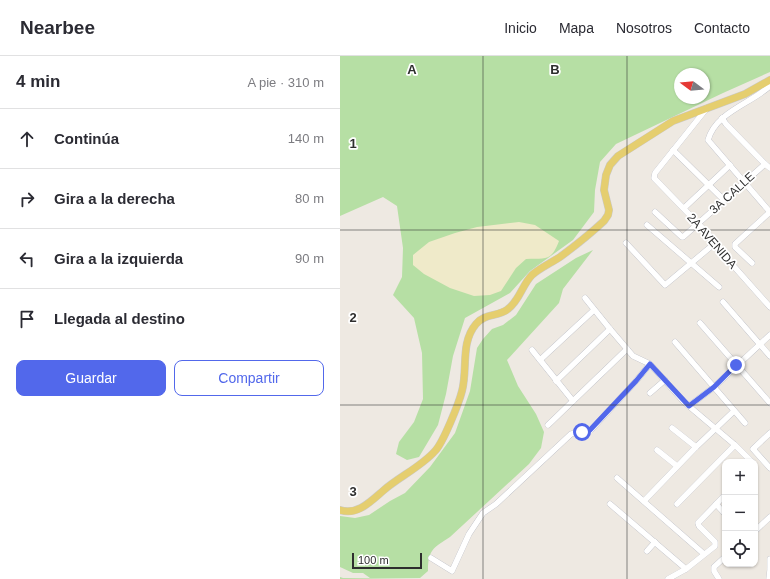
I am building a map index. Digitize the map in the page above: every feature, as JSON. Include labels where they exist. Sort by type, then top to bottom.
[{"type":"main road","points":[[340,510],[350,512],[364,506],[394,481],[436,451],[462,392],[465,371],[465,351],[469,335],[474,326],[484,318],[509,309],[521,294],[530,277],[537,270],[570,250],[604,221],[609,210],[604,190],[605,182],[608,170],[613,160],[625,150],[673,121],[745,94],[770,80]]},
{"type":"street","points":[[752,263],[735,247],[735,244],[770,212],[708,141],[711,132],[722,118],[756,97],[770,86]]},
{"type":"street","points":[[707,107],[673,150],[724,200]]},
{"type":"street","points":[[722,118],[767,166]]},
{"type":"street","name":"2A AVENIDA","points":[[673,150],[654,176],[655,179],[715,241],[714,244],[770,307]]},
{"type":"street","points":[[684,208],[730,165]]},
{"type":"street","name":"3A CALLE","points":[[655,212],[682,238],[745,182],[767,166]]},
{"type":"street","points":[[647,225],[719,287]]},
{"type":"street","points":[[626,243],[665,285],[714,244]]},
{"type":"street","points":[[585,298],[637,359],[650,364],[689,406],[735,445],[749,459]]},
{"type":"street","points":[[723,302],[770,356]]},
{"type":"street","points":[[540,360],[594,310]]},
{"type":"street","points":[[700,323],[770,403]]},
{"type":"street","points":[[556,381],[610,329]]},
{"type":"street","points":[[689,406],[714,387],[770,335]]},
{"type":"street","points":[[675,342],[745,423]]},
{"type":"street","points":[[548,425],[627,349]]},
{"type":"street","points":[[532,350],[573,401]]},
{"type":"street","points":[[431,558],[452,571],[469,534],[483,513],[496,504],[575,432],[586,432],[590,430],[650,364]]},
{"type":"street","points":[[650,394],[665,380]]},
{"type":"street","points":[[644,500],[715,428],[734,411]]},
{"type":"street","points":[[672,428],[696,447]]},
{"type":"street","points":[[769,466],[753,449],[770,433]]},
{"type":"street","points":[[677,504],[735,445]]},
{"type":"street","points":[[657,450],[677,466]]},
{"type":"street","points":[[617,478],[704,554]]},
{"type":"street","points":[[668,579],[686,569],[715,546],[716,543],[699,526],[698,523],[724,495]]},
{"type":"street","points":[[610,504],[686,569]]},
{"type":"street","points":[[716,504],[722,511]]},
{"type":"street","points":[[758,528],[770,517]]},
{"type":"street","points":[[647,551],[655,542]]},
{"type":"street","points":[[769,579],[770,559]]},
{"type":"street","points":[[719,579],[714,571],[714,567],[722,560]]},
{"type":"green space","points":[[340,56],[770,56],[770,72],[710,99],[710,68],[674,68],[674,104],[700,104],[616,144],[600,162],[595,190],[594,212],[573,240],[530,271],[510,293],[465,318],[453,356],[446,394],[438,425],[419,457],[407,460],[396,454],[399,442],[414,422],[423,399],[422,353],[414,318],[393,295],[402,277],[403,248],[397,206],[383,197],[340,216]]},
{"type":"green space","points":[[593,250],[563,289],[559,303],[507,360],[518,386],[536,414],[544,432],[541,448],[529,464],[450,537],[433,550],[429,558],[428,571],[420,578],[340,579],[340,577],[370,578],[363,573],[353,573],[340,567],[340,516],[355,518],[369,515],[405,493],[430,467],[455,433],[470,391],[477,348],[483,339],[492,329],[503,325],[516,315],[536,284],[576,258]]},
{"type":"sand","points":[[519,222],[535,225],[559,241],[553,253],[547,258],[526,259],[516,268],[501,291],[490,295],[474,296],[450,288],[424,274],[413,265],[413,255],[429,242],[477,227]]},
{"type":"route","points":[[582,432],[588,432],[650,364],[689,406],[714,387],[736,365]]}]
